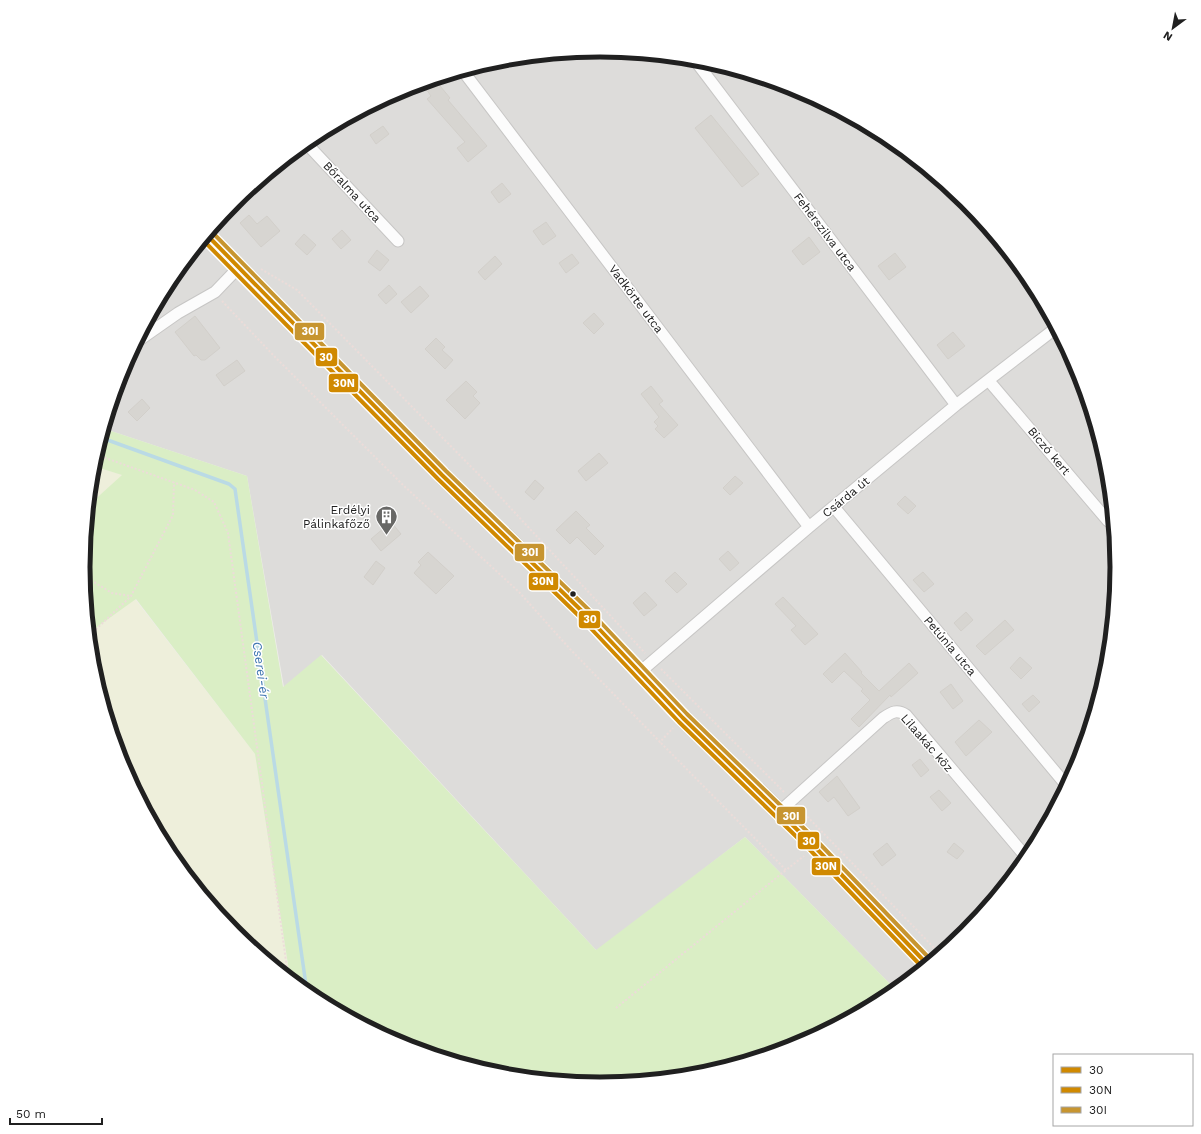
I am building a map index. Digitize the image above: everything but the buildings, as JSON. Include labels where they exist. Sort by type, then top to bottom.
[{"type":"main road","points":[[211,239],[442,475],[586,615],[683,718],[815,848],[925,961]]},
{"type":"street","name":"Fehérszilva utca","points":[[700,67],[956,405]]},
{"type":"street","name":"Vadkörte utca","points":[[465,75],[809,526]]},
{"type":"street","name":"Bőralma utca","points":[[310,148],[398,241]]},
{"type":"street","points":[[146,335],[178,313],[215,292],[239,267]]},
{"type":"street","name":"Csárda út","points":[[640,672],[809,526],[834,507],[956,405],[1052,331]]},
{"type":"street","name":"Biczó kert","points":[[989,381],[1108,520]]},
{"type":"street","name":"Petúnia utca","points":[[834,507],[1063,781]]},
{"type":"street","name":"Lilaakác köz","points":[[779,812],[883,718],[892,712],[900,711],[906,716],[1023,853]]},
{"type":"path","points":[[257,266],[297,290],[492,488],[653,661],[791,800],[937,950]]},
{"type":"path","points":[[215,292],[275,357],[404,486],[519,592],[570,649],[786,870]]},
{"type":"path","points":[[103,457],[195,490],[214,502],[228,533],[287,970]]},
{"type":"path","points":[[95,630],[130,596],[173,515],[174,482]]},
{"type":"path","points":[[91,580],[112,593],[130,596]]},
{"type":"path","points":[[660,742],[683,718]]},
{"type":"path","points":[[616,1008],[815,848]]},
{"type":"shaded area","points":[[567,58],[634,58],[667,61],[732,74],[796,96],[826,110],[856,125],[911,162],[961,206],[984,231],[1025,284],[1042,312],[1058,341],[1072,372],[1083,403],[1101,468],[1106,500],[1110,567],[1109,600],[1101,666],[1093,699],[1072,762],[1058,793],[1025,850],[984,903],[961,928],[911,972],[892,986],[745,837],[597,951],[322,655],[284,687],[247,476],[109,430],[129,372],[143,341],[176,284],[217,231],[240,206],[290,162],[346,125],[405,96],[469,74],[501,67],[534,61]]},
{"type":"green space","points":[[109,430],[247,476],[283,687],[321,655],[596,950],[745,837],[892,986],[855,1009],[826,1024],[796,1038],[764,1050],[732,1060],[667,1073],[600,1077],[534,1073],[469,1060],[405,1038],[345,1009],[317,991],[289,971],[255,754],[136,599],[95,629],[90,567],[95,499],[122,475],[100,468]]},
{"type":"green space","points":[[100,468],[123,475],[95,500]]},
{"type":"green space","points":[[135,599],[255,754],[289,971],[240,928],[217,903],[176,850],[159,822],[143,793],[129,762],[118,731],[100,666],[95,629]]},
{"type":"waterway","name":"Cserei-ér","points":[[107,440],[229,484],[235,489],[306,983]]},
{"type":"transit line","name":"30I","points":[[214,234],[446,471],[590,611],[687,714],[819,843],[928,957]]},
{"type":"transit line","name":"30","points":[[211,239],[442,475],[586,615],[683,718],[815,847],[924,961]]},
{"type":"transit line","name":"30N","points":[[207,244],[438,479],[582,619],[679,722],[811,851],[920,965]]},
{"type":"place","name":"Erdélyi Pálinkafőző","points":[[386,536]]}]
